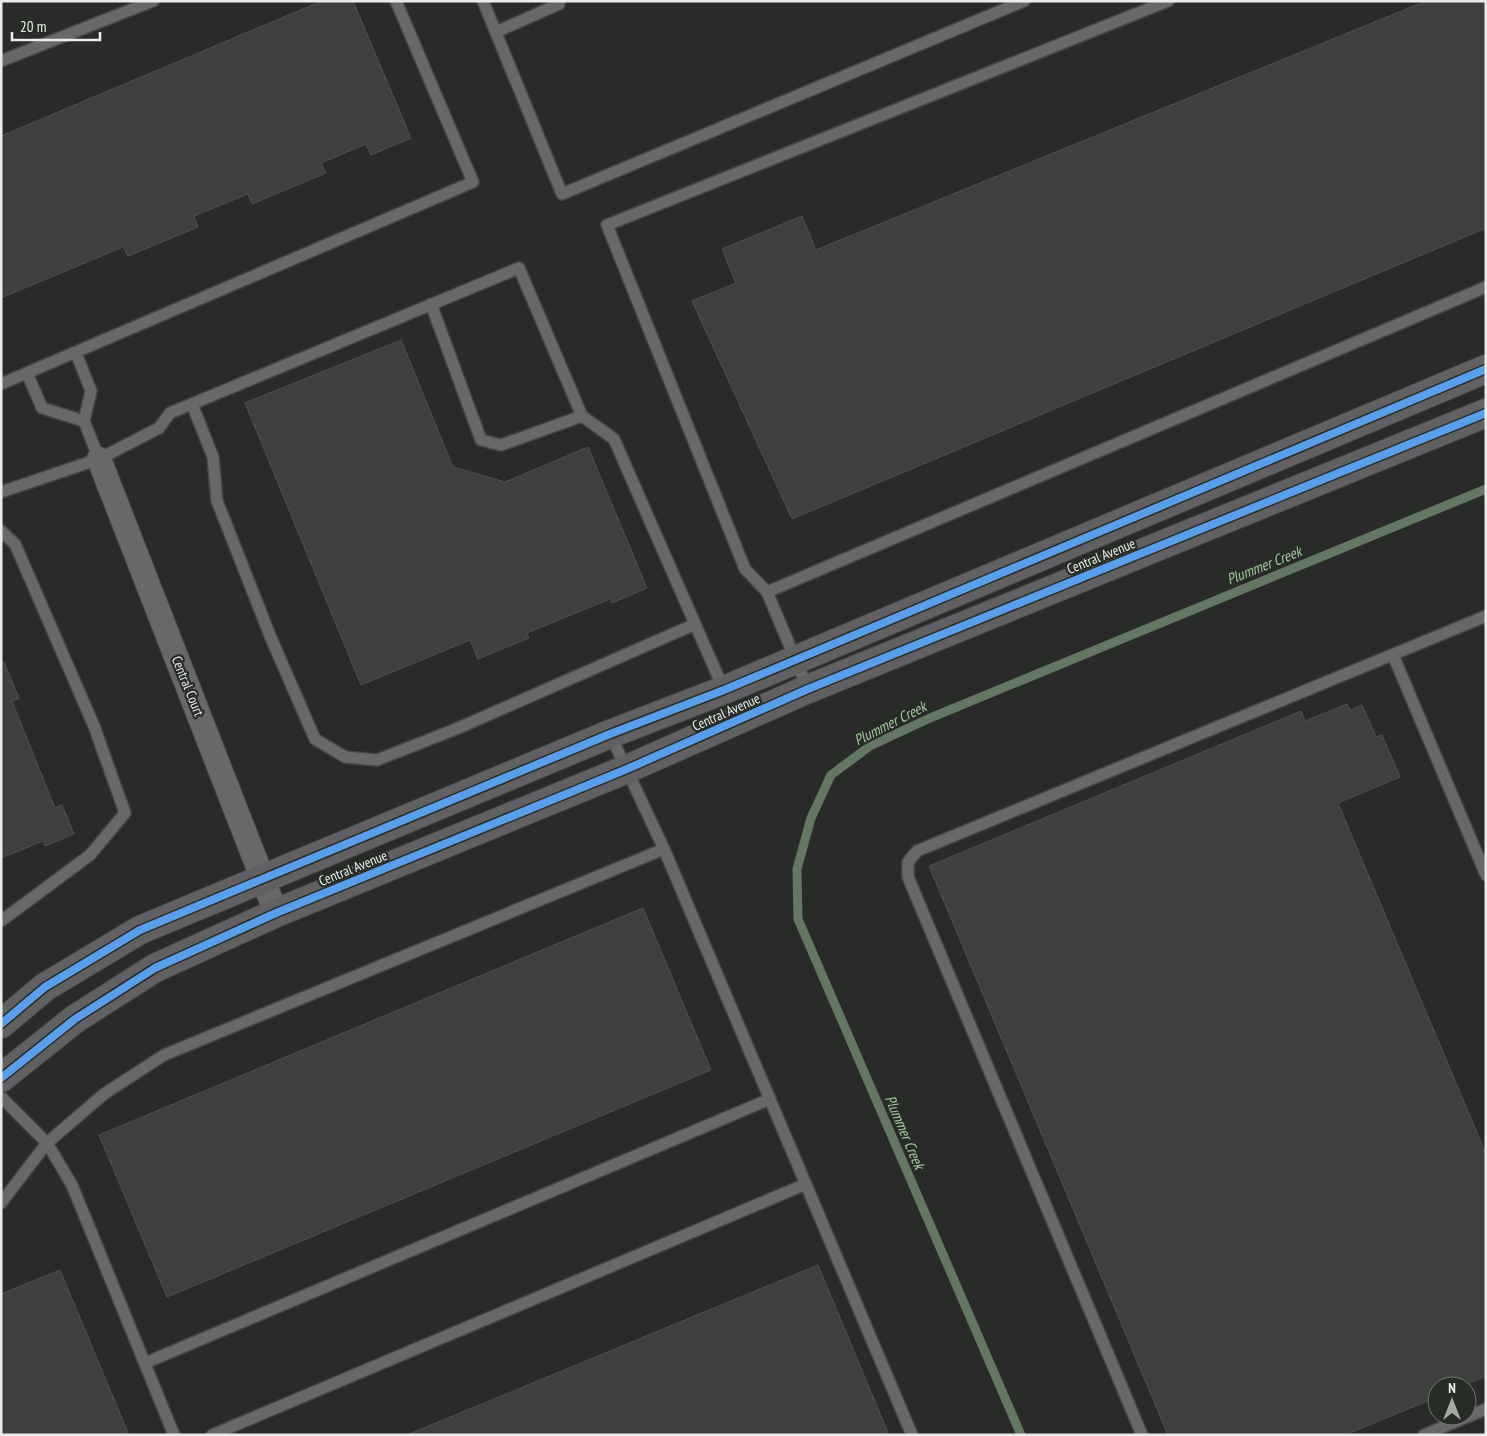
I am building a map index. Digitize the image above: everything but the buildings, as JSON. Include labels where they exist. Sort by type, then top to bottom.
[{"type":"street","name":"Central Avenue","points":[[1,1024],[45,987],[140,930],[610,734],[724,690],[1486,369]]},
{"type":"street","name":"Central Avenue","points":[[1,1078],[75,1019],[155,968],[276,913],[627,770],[808,689],[1486,413]]},
{"type":"street","name":"Central Court","points":[[99,459],[276,913]]},
{"type":"lane","points":[[1,61],[153,1]]},
{"type":"lane","points":[[1,384],[473,182],[396,1]]},
{"type":"lane","points":[[483,1],[562,194],[1024,1]]},
{"type":"lane","points":[[496,32],[559,4],[559,1]]},
{"type":"lane","points":[[808,689],[767,592],[745,569],[607,225],[1168,1]]},
{"type":"lane","points":[[1,492],[99,459],[159,428],[170,413],[519,268],[582,416],[614,439],[693,625],[724,690]]},
{"type":"lane","points":[[767,592],[1486,287]]},
{"type":"lane","points":[[431,304],[481,440],[501,445],[582,416]]},
{"type":"lane","points":[[76,353],[91,391],[84,421],[99,459]]},
{"type":"lane","points":[[27,373],[42,408],[84,421]]},
{"type":"lane","points":[[192,404],[213,457],[217,502],[271,638],[315,739],[345,757],[378,760],[456,729],[693,625]]},
{"type":"lane","points":[[1,531],[15,544],[94,726],[125,813],[90,855],[1,921]]},
{"type":"lane","points":[[1142,1435],[908,877],[908,862],[917,850],[1486,616]]},
{"type":"lane","points":[[1393,655],[1486,875]]},
{"type":"lane","points":[[610,734],[664,849],[912,1435]]},
{"type":"lane","points":[[1,1203],[47,1143],[104,1094],[164,1055],[664,849]]},
{"type":"lane","points":[[1,1097],[47,1143],[72,1185],[174,1435]]},
{"type":"lane","points":[[145,1363],[770,1099]]},
{"type":"lane","points":[[212,1435],[806,1184]]},
{"type":"lane","points":[[1424,1435],[1486,1409]]},
{"type":"waterway","name":"Plummer Creek","points":[[1021,1435],[798,919],[797,869],[811,818],[831,775],[870,746],[930,718],[1486,489]]},
{"type":"cycle path","points":[[1,1024],[45,987],[140,930],[610,734],[724,690],[1486,369]]},
{"type":"cycle path","points":[[1,1078],[75,1019],[155,968],[276,913],[627,769],[808,689],[1486,413]]}]
